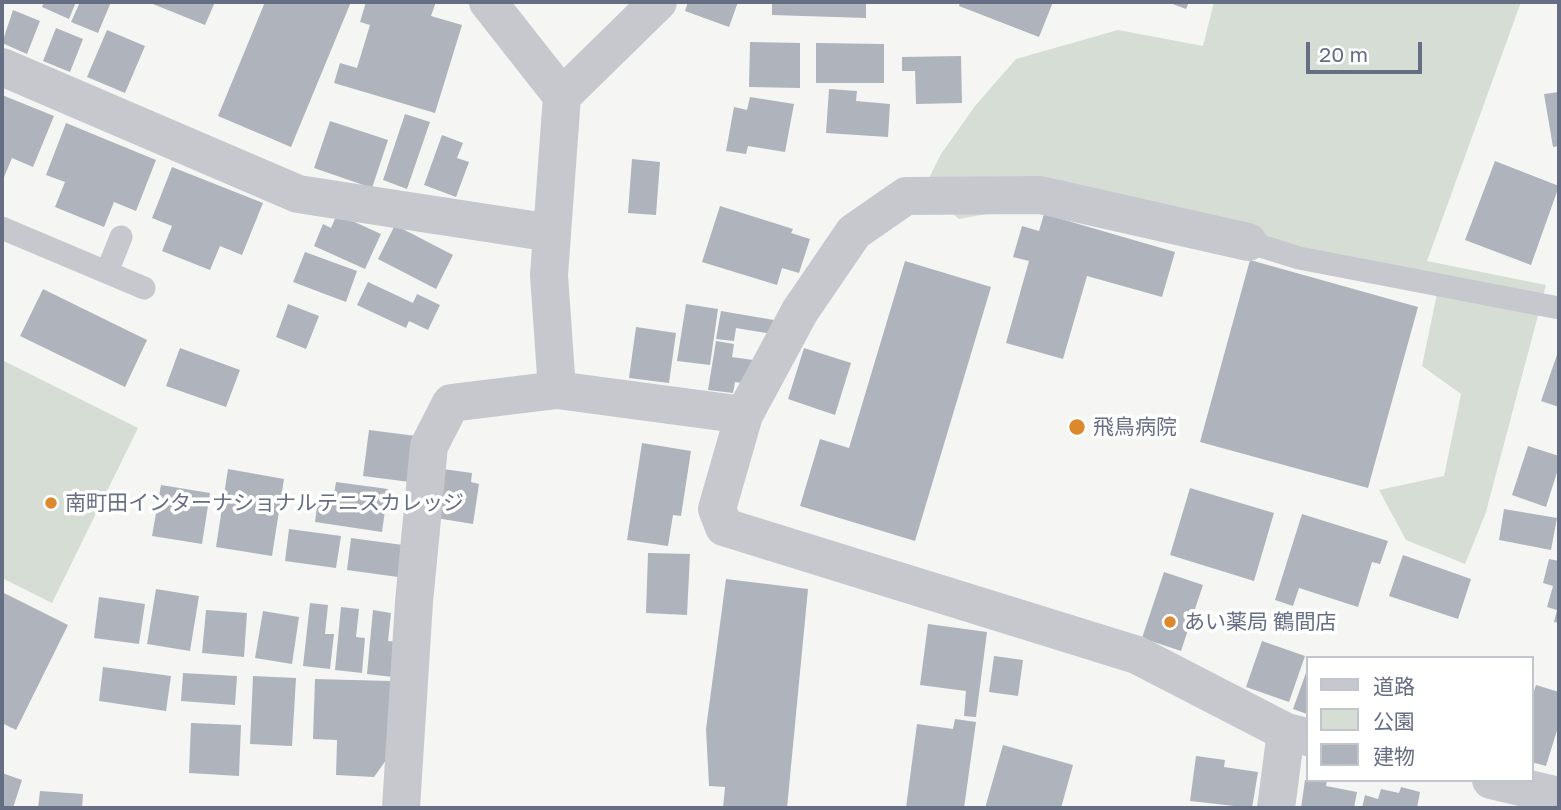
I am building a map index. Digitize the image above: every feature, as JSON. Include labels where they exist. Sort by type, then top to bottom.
[{"type":"street","points":[[488,2],[562,96]]},
{"type":"street","points":[[557,390],[549,275],[562,96],[658,2]]},
{"type":"street","points":[[2,67],[299,194],[552,233]]},
{"type":"street","points":[[1248,242],[1040,195],[906,196],[854,232],[800,312],[744,415],[717,509],[724,527],[1137,655],[1297,735],[1276,808]]},
{"type":"street","points":[[401,808],[414,602],[429,446],[451,403],[557,390],[744,415]]},
{"type":"street","points":[[1500,782],[1559,796]]},
{"type":"lane","points":[[2,228],[144,288]]},
{"type":"lane","points":[[107,272],[121,237]]},
{"type":"lane","points":[[1248,242],[1299,258],[1559,308]]},
{"type":"green space","points":[[1214,2],[1521,2],[1427,261],[1546,285],[1486,512],[1465,564],[1406,540],[1379,490],[1444,476],[1461,394],[1422,366],[1438,289],[1099,194],[959,219],[923,190],[941,154],[975,106],[1016,59],[1118,30],[1203,46]]},
{"type":"green space","name":"南町田インターナショナルテニスカレッジ","points":[[2,360],[138,428],[52,603],[2,578]]},
{"type":"building","points":[[44,2],[76,2],[69,19],[42,7]]},
{"type":"building","points":[[80,2],[111,2],[98,33],[71,22]]},
{"type":"building","points":[[148,2],[215,2],[205,25]]},
{"type":"building","points":[[265,2],[351,2],[291,147],[218,116]]},
{"type":"building","points":[[366,2],[436,2],[431,16],[462,25],[435,113],[334,83],[340,63],[357,68],[370,25],[360,22]]},
{"type":"building","points":[[688,2],[738,2],[729,27],[685,11]]},
{"type":"building","points":[[772,2],[866,2],[866,18],[772,15]]},
{"type":"building","points":[[960,2],[1053,2],[1039,37],[959,6]]},
{"type":"building","points":[[1167,2],[1189,2],[1186,9]]},
{"type":"building","points":[[13,10],[40,21],[27,54],[2,43]]},
{"type":"building","points":[[56,28],[83,39],[70,72],[43,61]]},
{"type":"building","points":[[107,30],[145,46],[125,93],[87,77]]},
{"type":"building","points":[[750,42],[800,43],[800,88],[749,87]]},
{"type":"building","points":[[816,43],[884,44],[884,83],[816,83]]},
{"type":"building","points":[[961,56],[962,103],[916,104],[915,71],[902,71],[902,57]]},
{"type":"building","points":[[829,89],[857,91],[856,101],[890,104],[888,137],[826,133]]},
{"type":"building","points":[[1559,92],[1559,146],[1553,147],[1544,94]]},
{"type":"building","points":[[2,95],[54,116],[33,167],[12,158],[2,182]]},
{"type":"building","points":[[750,97],[794,104],[785,152],[748,146],[746,154],[726,151],[734,107],[747,110]]},
{"type":"building","points":[[405,114],[430,122],[407,189],[383,180]]},
{"type":"building","points":[[330,121],[388,140],[372,188],[314,168]]},
{"type":"building","points":[[66,123],[156,160],[136,211],[114,202],[104,227],[55,207],[65,182],[46,175]]},
{"type":"building","points":[[442,135],[463,143],[457,158],[469,162],[456,197],[424,185]]},
{"type":"building","points":[[632,159],[660,162],[656,215],[628,213]]},
{"type":"building","points":[[1495,161],[1559,186],[1531,265],[1465,240]]},
{"type":"building","points":[[172,167],[263,203],[242,255],[220,246],[210,270],[162,251],[172,226],[152,218]]},
{"type":"building","points":[[720,206],[793,229],[791,233],[810,239],[799,273],[782,268],[777,285],[702,262]]},
{"type":"building","points":[[337,214],[381,234],[365,269],[314,246],[323,224],[331,228]]},
{"type":"building","points":[[1044,214],[1175,252],[1162,297],[1087,276],[1063,359],[1006,343],[1029,261],[1013,257],[1022,226],[1039,231]]},
{"type":"building","points":[[395,225],[453,255],[436,289],[378,259]]},
{"type":"building","points":[[305,252],[357,271],[346,302],[293,282]]},
{"type":"building","points":[[1250,260],[1418,307],[1368,488],[1200,442]]},
{"type":"building","points":[[905,261],[991,287],[915,541],[800,506],[820,439],[849,448]]},
{"type":"building","points":[[368,282],[413,303],[417,294],[440,305],[428,330],[409,321],[406,328],[357,305]]},
{"type":"building","points":[[43,289],[147,340],[125,387],[20,336]]},
{"type":"building","points":[[288,304],[319,316],[306,349],[276,337]]},
{"type":"building","points":[[686,304],[718,309],[710,365],[677,361]]},
{"type":"building","points":[[721,311],[774,320],[772,334],[736,328],[734,341],[716,339]]},
{"type":"building","points":[[636,327],[676,333],[669,383],[629,378]]},
{"type":"building","points":[[716,341],[734,344],[732,357],[753,360],[749,384],[735,382],[733,393],[708,390]]},
{"type":"building","points":[[180,348],[240,370],[226,407],[166,386]]},
{"type":"building","points":[[804,348],[851,363],[835,415],[788,399]]},
{"type":"building","points":[[1559,349],[1559,407],[1541,401]]},
{"type":"building","points":[[369,430],[416,436],[410,482],[363,476]]},
{"type":"building","points":[[642,443],[691,451],[681,516],[673,515],[668,546],[627,540]]},
{"type":"building","points":[[1528,446],[1559,456],[1559,466],[1546,507],[1512,495]]},
{"type":"building","points":[[228,469],[284,479],[272,556],[216,547]]},
{"type":"building","points":[[443,469],[472,473],[471,482],[479,484],[473,524],[436,518]]},
{"type":"building","points":[[336,482],[388,489],[382,532],[315,522],[319,492],[334,494]]},
{"type":"building","points":[[161,485],[210,493],[202,544],[152,536]]},
{"type":"building","points":[[1190,488],[1274,513],[1254,581],[1170,555]]},
{"type":"building","points":[[1504,509],[1557,518],[1551,550],[1499,540]]},
{"type":"building","points":[[1302,514],[1388,541],[1380,564],[1372,562],[1358,607],[1299,588],[1293,606],[1275,600]]},
{"type":"building","points":[[289,529],[341,536],[336,568],[285,561]]},
{"type":"building","points":[[351,538],[403,545],[398,577],[347,570]]},
{"type":"building","points":[[648,553],[690,554],[687,615],[646,613]]},
{"type":"building","points":[[1403,555],[1471,579],[1458,619],[1389,596]]},
{"type":"building","points":[[1549,559],[1559,561],[1559,623],[1554,622],[1557,610],[1547,607],[1553,586],[1543,583]]},
{"type":"building","points":[[1164,572],[1203,585],[1181,651],[1142,638]]},
{"type":"building","points":[[726,579],[808,589],[787,808],[723,808],[725,787],[709,786],[706,729]]},
{"type":"building","points":[[156,589],[199,596],[190,651],[147,644]]},
{"type":"building","points":[[2,592],[68,625],[16,730],[2,723]]},
{"type":"building","points":[[99,597],[145,604],[139,644],[94,638]]},
{"type":"building","points":[[310,603],[328,605],[325,634],[334,634],[330,669],[303,666]]},
{"type":"building","points":[[341,607],[359,609],[356,637],[365,638],[362,673],[335,670]]},
{"type":"building","points":[[206,610],[247,613],[244,657],[202,653]]},
{"type":"building","points":[[373,610],[391,613],[388,641],[397,642],[393,677],[367,674]]},
{"type":"building","points":[[263,611],[299,617],[292,664],[255,658]]},
{"type":"building","points":[[928,624],[987,632],[976,717],[964,716],[966,691],[920,685]]},
{"type":"building","points":[[1262,641],[1305,656],[1289,702],[1246,687]]},
{"type":"building","points":[[994,656],[1023,660],[1018,696],[989,692]]},
{"type":"building","points":[[103,667],[171,676],[166,711],[99,701]]},
{"type":"building","points":[[183,673],[237,676],[235,705],[181,701]]},
{"type":"building","points":[[1306,673],[1306,714],[1293,709]]},
{"type":"building","points":[[253,676],[296,678],[292,746],[250,744]]},
{"type":"building","points":[[315,679],[391,681],[389,756],[374,777],[336,775],[337,740],[313,739]]},
{"type":"building","points":[[1536,685],[1559,692],[1559,724],[1546,766],[1533,763],[1533,694]]},
{"type":"building","points":[[955,719],[976,722],[964,808],[906,808],[917,724],[953,729]]},
{"type":"building","points":[[191,723],[241,725],[239,776],[189,773]]},
{"type":"building","points":[[1003,745],[1073,765],[1061,808],[985,808]]},
{"type":"building","points":[[1196,756],[1225,760],[1224,767],[1258,772],[1252,808],[1190,801]]},
{"type":"building","points":[[2,773],[22,780],[13,808],[2,808]]},
{"type":"building","points":[[1305,780],[1327,782],[1326,786],[1357,792],[1354,808],[1301,808]]},
{"type":"building","points":[[1401,787],[1420,792],[1417,808],[1362,808],[1365,795],[1378,799],[1381,789],[1399,793]]},
{"type":"building","points":[[40,791],[83,794],[82,808],[38,808]]},
{"type":"place","name":"飛鳥病院","points":[[1077,427]]},
{"type":"place","name":"南町田インターナショナルテニスカレッジ","points":[[51,503]]},
{"type":"place","name":"あい薬局 鶴間店","points":[[1170,622]]}]
